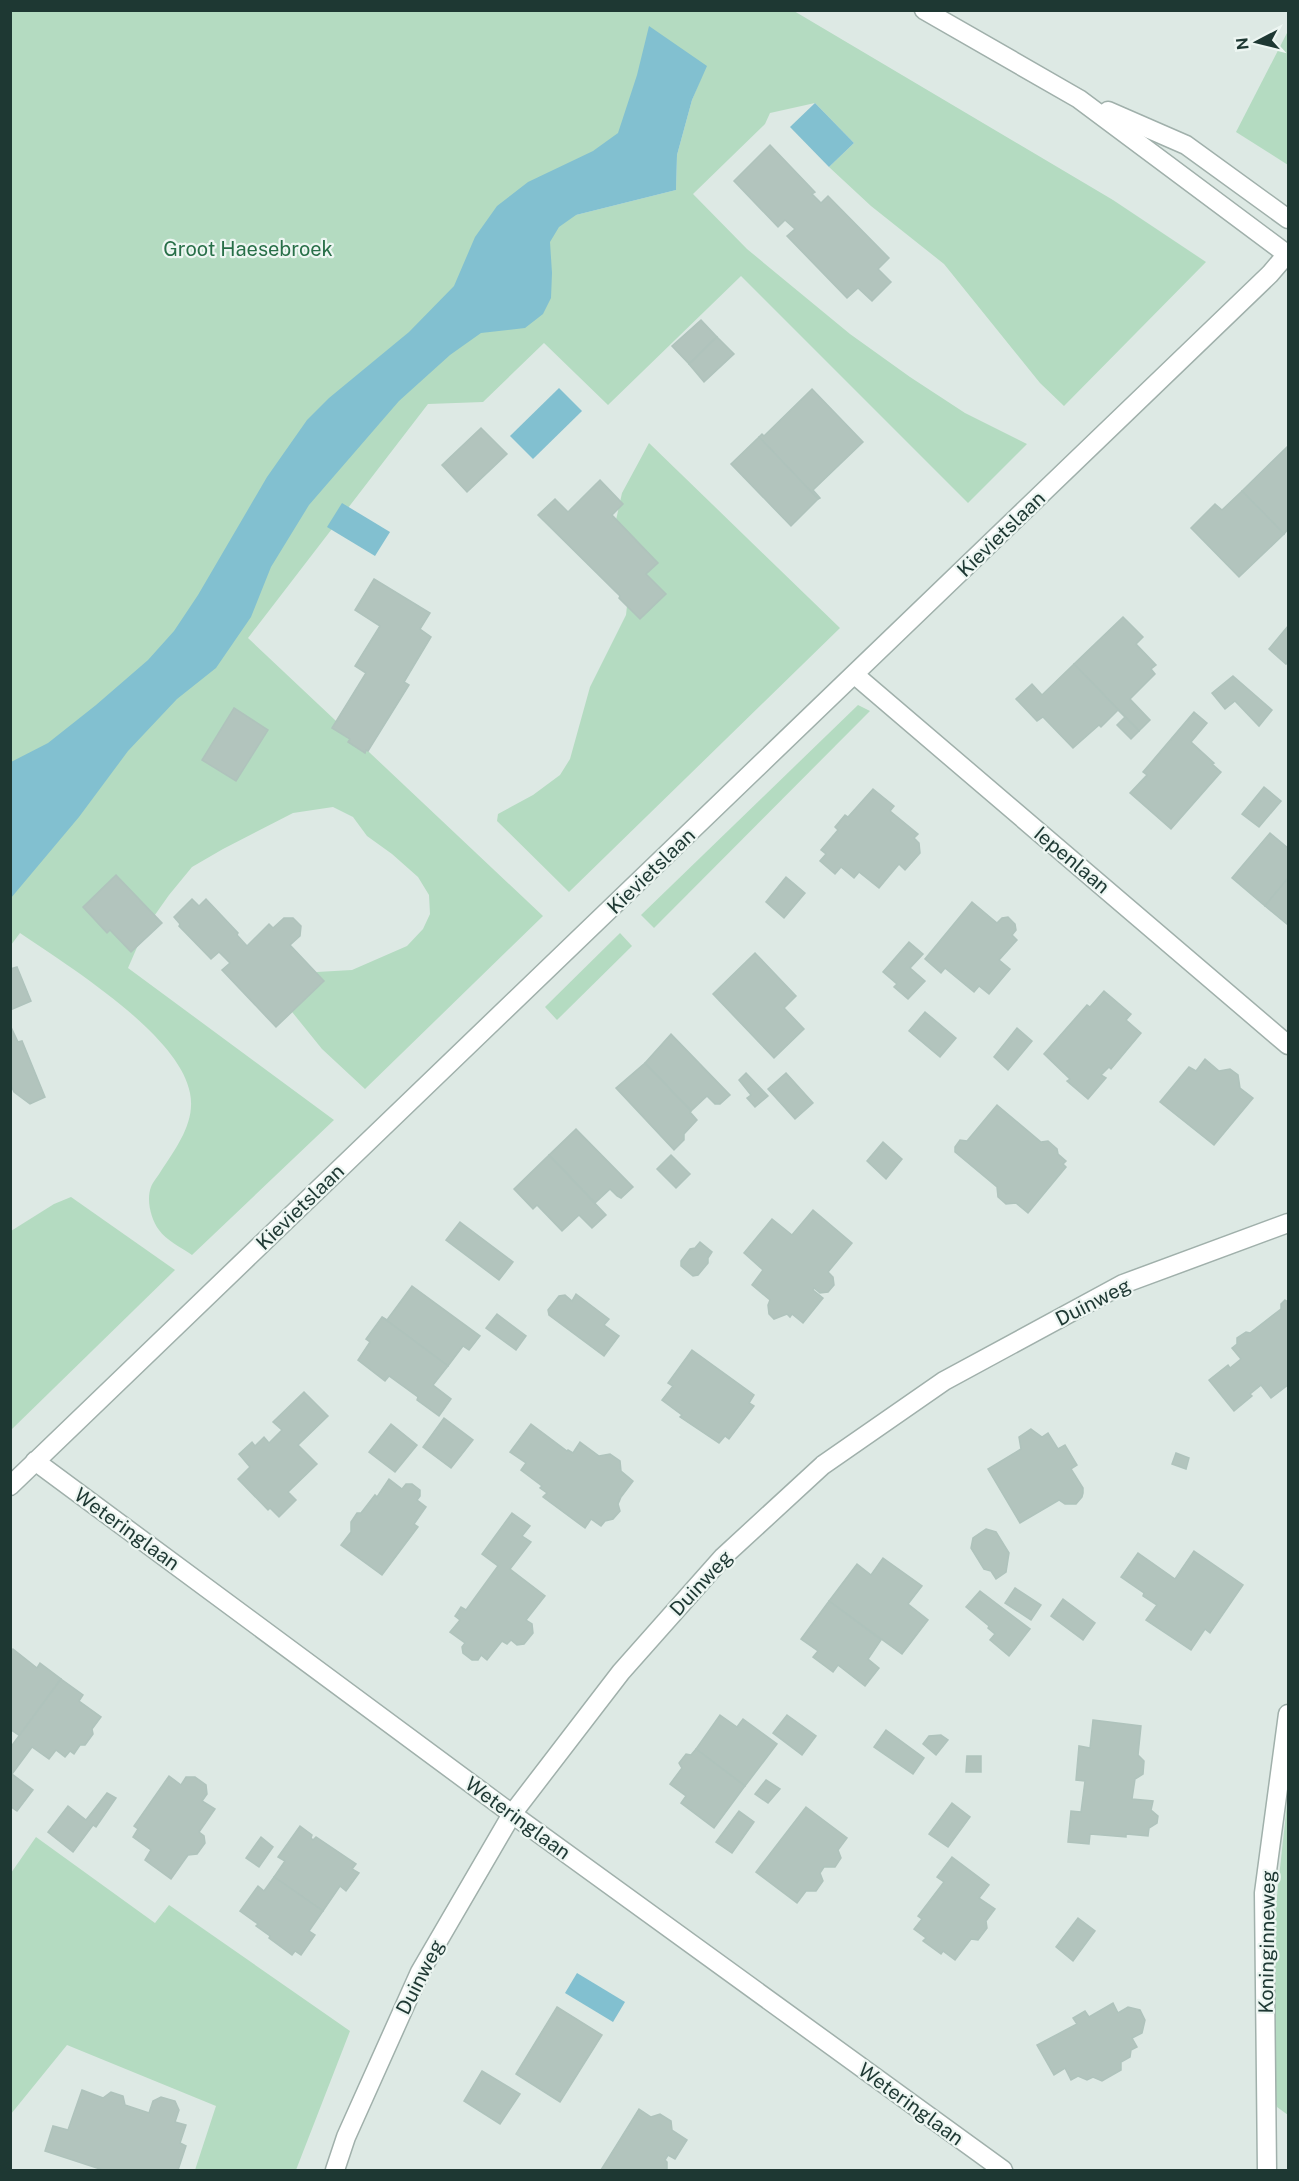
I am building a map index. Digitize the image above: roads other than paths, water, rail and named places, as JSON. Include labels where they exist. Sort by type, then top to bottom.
[{"type":"street","points":[[924,10],[1079,99],[1186,145],[1288,219]]},
{"type":"street","points":[[1079,99],[1288,254]]},
{"type":"street","name":"Kievietslaan","points":[[10,1486],[855,675],[1262,282],[1288,254]]},
{"type":"street","name":"Iepenlaan","points":[[855,675],[1288,1045]]},
{"type":"street","name":"Duinweg","points":[[335,2170],[346,2137],[420,1972],[512,1814],[621,1672],[723,1557],[822,1465],[945,1381],[1123,1284],[1288,1223]]},
{"type":"street","name":"Weteringlaan","points":[[35,1461],[512,1814],[1003,2170]]},
{"type":"street","name":"Koninginneweg","points":[[1267,2170],[1264,1893],[1288,1714]]},
{"type":"water","points":[[649,26],[707,66],[692,100],[677,155],[676,190],[576,215],[559,227],[550,242],[551,298],[543,314],[525,328],[481,333],[450,355],[399,401],[309,505],[271,567],[251,617],[216,668],[177,699],[128,751],[79,817],[11,898],[11,762],[48,743],[96,705],[148,660],[174,631],[198,595],[267,477],[307,420],[329,398],[409,332],[454,286],[475,237],[497,206],[528,182],[593,151],[618,133],[637,75]]},
{"type":"water","points":[[815,103],[854,143],[829,167],[790,127]]},
{"type":"water","points":[[559,388],[582,411],[533,459],[510,436]]},
{"type":"water","points":[[342,503],[390,532],[375,556],[327,527]]},
{"type":"water","points":[[577,1973],[625,2002],[613,2022],[565,1993]]},
{"type":"park label","name":"Groot Haesebroek","points":[[248,249]]}]
